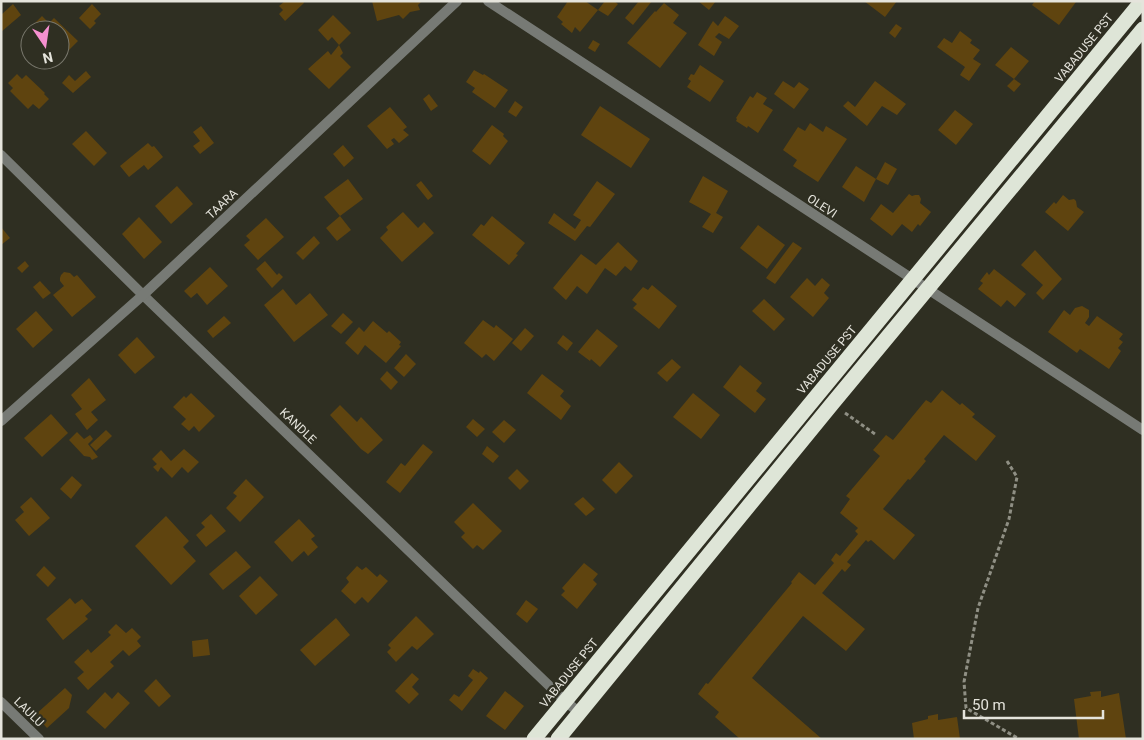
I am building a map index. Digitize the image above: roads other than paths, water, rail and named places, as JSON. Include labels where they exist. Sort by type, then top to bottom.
[{"type":"highway","name":"VABADUSE PST","points":[[534,739],[1142,1]]},
{"type":"highway","points":[[558,739],[826,411],[1143,29]]},
{"type":"street","name":"TAARA","points":[[1,421],[144,295],[457,1]]},
{"type":"street","name":"OLEVI","points":[[488,1],[1143,430]]},
{"type":"street","name":"KANDLE","points":[[1,155],[565,701],[580,713]]},
{"type":"street","name":"LAULU","points":[[1,702],[38,739]]}]
